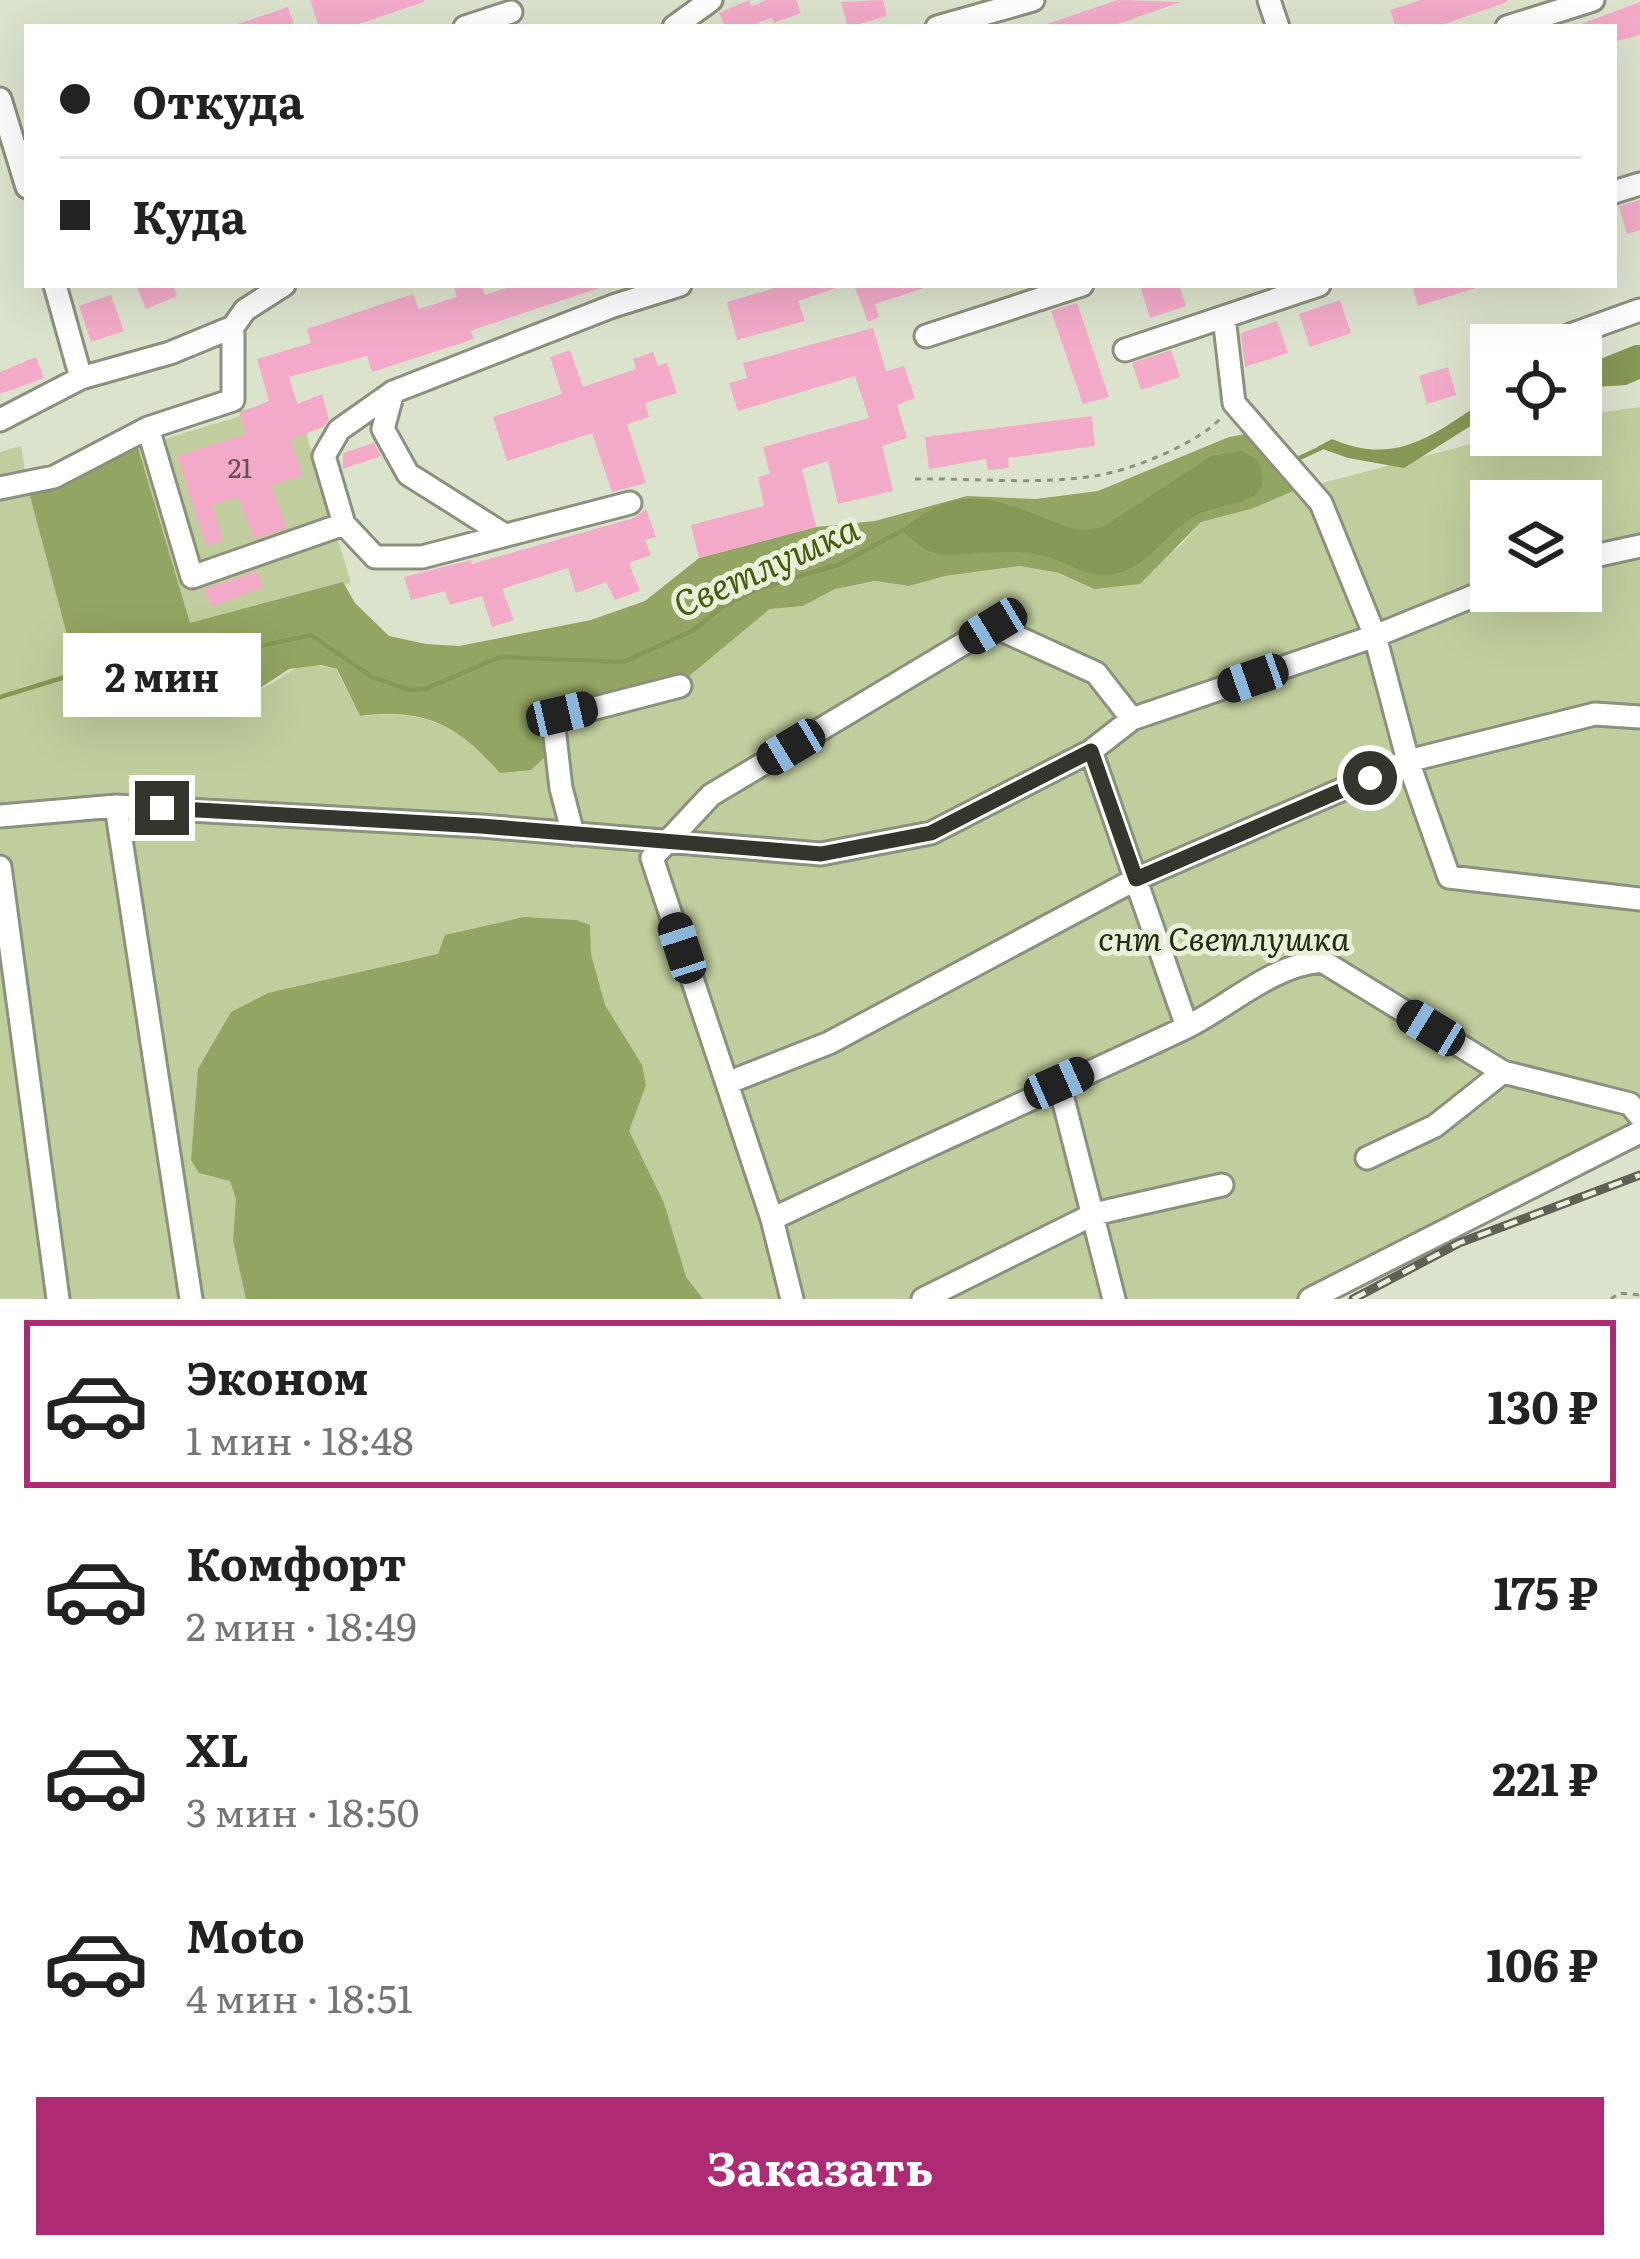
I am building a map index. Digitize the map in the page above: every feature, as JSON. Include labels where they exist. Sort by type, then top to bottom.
[{"type":"street","points":[[678,24],[711,0]]},
{"type":"street","points":[[948,24],[1033,0]]},
{"type":"street","points":[[1517,24],[1593,0]]},
{"type":"street","points":[[475,24],[512,13]]},
{"type":"street","points":[[0,99],[24,172]]},
{"type":"street","points":[[56,288],[82,378]]},
{"type":"street","points":[[0,420],[82,378],[170,353],[233,327],[245,310],[279,288]]},
{"type":"street","points":[[926,336],[1073,288]]},
{"type":"street","points":[[1125,350],[1310,288]]},
{"type":"street","points":[[629,503],[422,557],[375,556],[344,524],[324,456],[339,430],[393,392],[633,292]]},
{"type":"street","points":[[1602,324],[1640,310]]},
{"type":"street","points":[[1224,317],[1234,403],[1321,503],[1375,636],[1408,761],[1450,877],[1640,899]]},
{"type":"street","points":[[0,488],[54,477],[148,428],[233,400],[233,327]]},
{"type":"street","points":[[393,392],[383,429],[408,474],[502,534]]},
{"type":"street","points":[[148,428],[192,577],[344,524]]},
{"type":"street","points":[[1602,554],[1640,546]]},
{"type":"street","points":[[0,816],[116,806],[821,854],[931,833],[1091,751],[1132,719],[1375,636],[1470,598]]},
{"type":"street","points":[[792,1299],[772,1219],[652,858],[711,795],[993,626],[1096,673],[1132,719]]},
{"type":"street","points":[[573,835],[561,788],[553,718],[680,686]]},
{"type":"street","points":[[728,1083],[829,1043],[1136,879],[1408,761],[1594,714],[1640,718]]},
{"type":"street","points":[[1091,751],[1187,1027]]},
{"type":"street","points":[[116,806],[191,1299]]},
{"type":"street","points":[[0,868],[58,1299]]},
{"type":"street","points":[[772,1219],[1187,1027],[1298,963],[1322,961],[1503,1072],[1630,1104],[1640,1116]]},
{"type":"street","points":[[1367,1158],[1435,1126],[1503,1072]]},
{"type":"street","points":[[1059,1083],[1114,1299]]},
{"type":"street","points":[[1310,1299],[1640,1132]]},
{"type":"street","points":[[923,1299],[1094,1214],[1222,1185]]},
{"type":"path","points":[[915,479],[1096,476],[1209,431],[1234,403]]},
{"type":"path","points":[[1611,1299],[1630,1292],[1640,1295]]},
{"type":"green space","name":"снт Светлушка","points":[[295,396],[351,583],[88,661],[218,693],[257,690],[299,667],[336,669],[360,716],[404,715],[439,724],[470,743],[501,773],[550,708],[688,677],[770,609],[803,606],[835,589],[875,581],[909,586],[1020,566],[1059,573],[1094,589],[1178,548],[1201,522],[1251,509],[1296,490],[1470,444],[1470,456],[1602,456],[1602,412],[1640,407],[1640,1149],[1530,1180],[1323,1299],[0,1299],[0,452],[21,446],[27,481],[240,416],[239,411]]},
{"type":"shaded area","points":[[1640,345],[1640,379],[1602,387],[1602,358]]},
{"type":"shaded area","points":[[1470,410],[1470,426],[1404,468],[1317,447],[1332,439],[1377,450],[1397,448],[1434,433]]},
{"type":"shaded area","points":[[1245,434],[1284,465],[1296,490],[1251,509],[1201,522],[1140,584],[1094,589],[1059,573],[1020,566],[909,586],[875,581],[835,589],[803,606],[770,609],[688,677],[550,708],[540,720],[547,755],[531,770],[500,773],[469,743],[439,724],[404,715],[360,716],[337,669],[321,665],[289,669],[257,690],[86,706],[26,481],[138,448],[190,623],[343,582],[355,603],[389,636],[459,646],[591,620],[645,601],[699,558],[816,527],[875,521],[967,496],[1036,499],[1098,491]]},
{"type":"shaded area","points":[[1242,451],[1258,460],[1261,469],[1256,494],[1196,515],[1145,559],[1114,574],[1089,573],[1024,552],[935,553],[902,530],[937,507],[969,499],[1002,503],[1073,528],[1105,526],[1211,456]]},
{"type":"shaded area","points":[[524,917],[590,925],[591,954],[605,1005],[642,1065],[646,1085],[629,1131],[664,1203],[686,1277],[703,1299],[246,1299],[233,1240],[236,1199],[230,1181],[199,1173],[191,1160],[198,1069],[231,1012],[268,993],[438,954],[445,935]]},
{"type":"building","points":[[310,0],[424,0],[359,24],[318,24]]},
{"type":"building","points":[[749,0],[752,6],[767,0],[796,0],[801,13],[774,23],[772,18],[755,24],[724,24],[719,13]]},
{"type":"building","points":[[883,0],[887,16],[847,24],[841,2]]},
{"type":"building","points":[[1118,0],[1181,2],[1118,24],[1047,24]]},
{"type":"building","points":[[1421,0],[1507,0],[1445,24],[1395,24],[1390,10]]},
{"type":"building","points":[[1640,2],[1640,35],[1617,41],[1617,24],[1581,24]]},
{"type":"building","points":[[288,7],[294,24],[238,24]]},
{"type":"building","points":[[1640,200],[1640,230],[1627,234],[1619,206]]},
{"type":"building","points":[[137,288],[174,288],[177,296],[146,309]]},
{"type":"building","points":[[454,288],[482,288],[485,295],[506,288],[599,288],[470,331],[474,339],[372,372],[367,356],[289,377],[297,404],[322,394],[329,419],[323,427],[290,440],[303,475],[271,486],[287,528],[254,539],[238,497],[212,505],[223,540],[206,546],[177,456],[246,434],[240,413],[269,401],[257,359],[311,343],[307,329],[413,294],[419,309],[457,297]]},
{"type":"building","points":[[775,288],[836,288],[798,301],[805,321],[737,340],[727,302]]},
{"type":"building","points":[[855,288],[924,288],[875,304],[879,317],[868,322]]},
{"type":"building","points":[[1141,288],[1180,288],[1186,306],[1150,318]]},
{"type":"building","points":[[1413,288],[1476,288],[1418,306]]},
{"type":"building","points":[[111,295],[124,331],[91,342],[79,306]]},
{"type":"building","points":[[1340,300],[1351,333],[1310,347],[1299,314]]},
{"type":"building","points":[[1077,303],[1109,397],[1083,404],[1051,311]]},
{"type":"building","points":[[1277,321],[1288,353],[1245,367],[1241,333]]},
{"type":"building","points":[[873,328],[886,371],[904,366],[915,398],[897,405],[907,438],[882,446],[893,491],[838,504],[828,461],[802,469],[816,527],[699,558],[691,525],[764,506],[758,477],[770,474],[763,447],[869,418],[855,376],[738,411],[729,383],[747,378],[743,363]]},
{"type":"building","points":[[570,350],[583,387],[636,369],[633,359],[653,352],[658,366],[667,363],[677,393],[645,403],[649,417],[627,424],[646,483],[612,492],[592,433],[507,461],[493,417],[562,394],[550,357]]},
{"type":"building","points":[[1171,350],[1180,377],[1141,390],[1132,363]]},
{"type":"building","points":[[36,357],[44,378],[0,394],[0,372]]},
{"type":"building","points":[[1448,367],[1456,395],[1427,404],[1419,376]]},
{"type":"building","points":[[1092,416],[1095,446],[1008,458],[1009,468],[988,470],[986,459],[929,469],[925,437]]},
{"type":"building","points":[[374,443],[381,456],[343,469],[343,453]]},
{"type":"building","points":[[646,509],[656,537],[645,540],[651,555],[629,563],[640,591],[615,600],[606,582],[576,593],[568,568],[502,589],[514,620],[492,627],[482,596],[450,605],[445,591],[411,600],[404,577],[471,560],[472,564],[634,518]]},
{"type":"building","points":[[257,571],[263,587],[212,607],[204,589]]},
{"type":"waterway","name":"Светлушка","points":[[1295,460],[1321,448]]},
{"type":"waterway","name":"Светлушка","points":[[0,697],[141,657],[159,663],[174,681],[195,676],[215,656],[311,635],[372,677],[409,690],[425,689],[500,657],[623,662],[692,631],[724,606],[758,589],[840,564],[903,530]]},
{"type":"railway","points":[[1353,1299],[1459,1243],[1640,1175]]},
{"type":"route","points":[[162,808],[481,826],[821,854],[931,833],[1091,751],[1136,879],[1370,778]]}]
